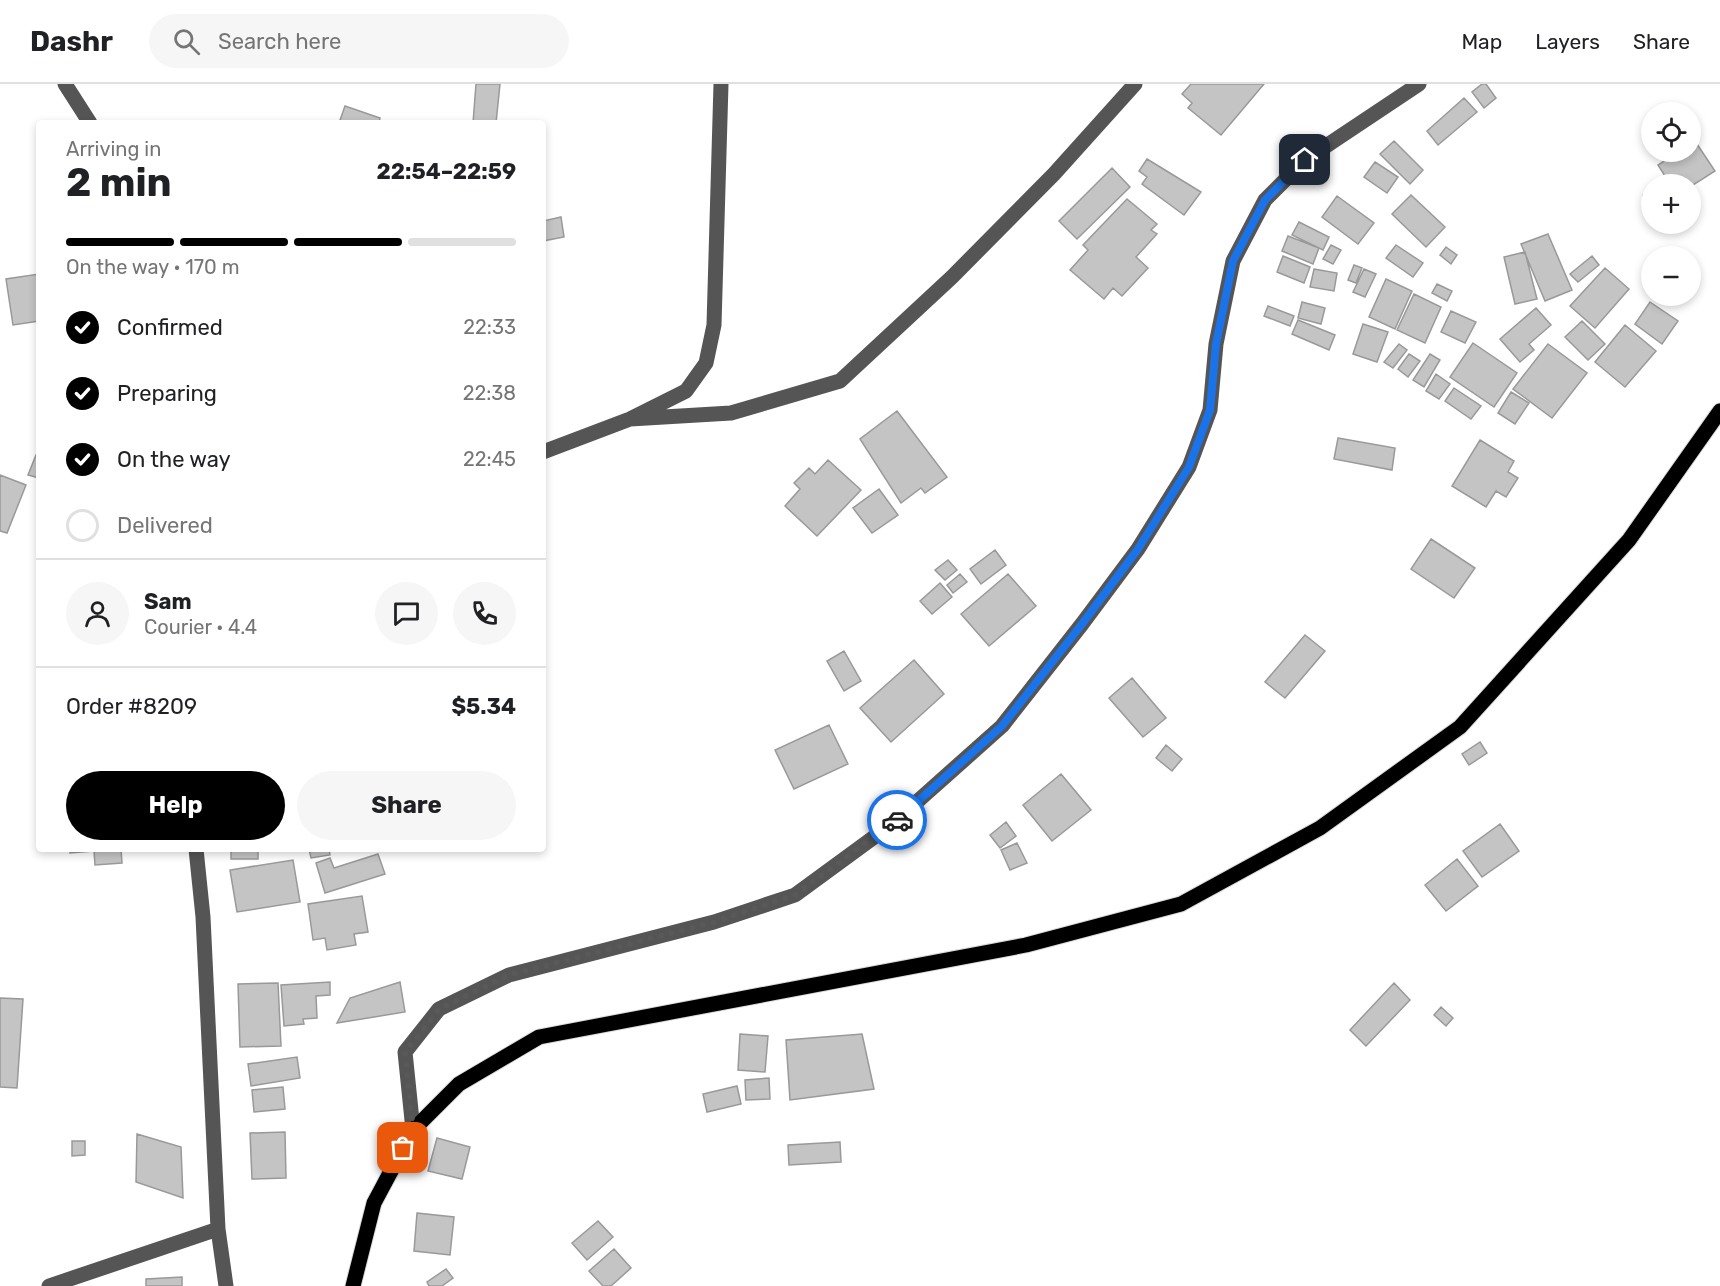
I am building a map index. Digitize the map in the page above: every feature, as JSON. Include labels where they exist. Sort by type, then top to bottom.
[{"type":"main road","points":[[353,1286],[374,1203],[413,1130],[459,1084],[539,1037],[1026,945],[1180,904],[1320,828],[1460,727],[1629,540],[1720,411]]},
{"type":"street","points":[[65,84],[88,120]]},
{"type":"street","points":[[546,451],[630,419],[686,391],[706,363],[714,325],[721,84]]},
{"type":"street","points":[[630,419],[731,413],[840,381],[952,277],[1054,174],[1135,84]]},
{"type":"street","points":[[413,1130],[405,1052],[439,1009],[509,975],[714,922],[795,895],[892,824],[1002,726],[1138,549],[1189,467],[1210,410],[1216,344],[1233,261],[1265,200],[1305,160],[1419,84]]},
{"type":"street","points":[[196,852],[203,916],[218,1229],[226,1286]]},
{"type":"street","points":[[49,1286],[218,1229]]},
{"type":"building","points":[[476,84],[500,84],[496,120],[473,120]]},
{"type":"building","points":[[1191,84],[1264,84],[1221,135],[1188,108],[1192,103],[1182,94]]},
{"type":"building","points":[[1482,84],[1486,84],[1496,98],[1484,108],[1472,92]]},
{"type":"building","points":[[1464,98],[1477,112],[1438,145],[1427,131]]},
{"type":"building","points":[[345,106],[380,118],[380,120],[340,120]]},
{"type":"building","points":[[1394,141],[1423,170],[1410,184],[1380,154]]},
{"type":"building","points":[[1701,150],[1715,171],[1701,180],[1701,174],[1664,174],[1658,165],[1663,162],[1701,162]]},
{"type":"building","points":[[1147,159],[1201,192],[1184,215],[1142,184],[1147,177],[1139,171]]},
{"type":"building","points":[[1375,162],[1398,177],[1387,193],[1364,177]]},
{"type":"building","points":[[1112,168],[1130,187],[1077,239],[1059,221]]},
{"type":"building","points":[[1411,195],[1445,227],[1426,247],[1392,214]]},
{"type":"building","points":[[1337,196],[1374,223],[1358,244],[1322,217]]},
{"type":"building","points":[[1127,199],[1157,224],[1151,230],[1157,234],[1136,257],[1148,268],[1122,296],[1113,288],[1104,299],[1070,270],[1088,250],[1083,245]]},
{"type":"building","points":[[561,217],[564,237],[546,240],[546,220]]},
{"type":"building","points":[[1299,222],[1329,237],[1323,250],[1292,235]]},
{"type":"building","points":[[1548,234],[1572,290],[1545,301],[1521,244]]},
{"type":"building","points":[[1288,236],[1319,248],[1313,264],[1282,251]]},
{"type":"building","points":[[1331,245],[1341,250],[1333,264],[1323,259]]},
{"type":"building","points":[[1396,245],[1423,263],[1413,277],[1386,258]]},
{"type":"building","points":[[1446,247],[1457,255],[1451,264],[1440,255]]},
{"type":"building","points":[[1525,252],[1537,299],[1515,304],[1504,257]]},
{"type":"building","points":[[1283,256],[1310,267],[1304,283],[1277,272]]},
{"type":"building","points":[[1592,256],[1599,265],[1578,282],[1570,274]]},
{"type":"building","points":[[1354,265],[1362,268],[1356,283],[1348,280]]},
{"type":"building","points":[[1605,268],[1629,289],[1595,328],[1570,306]]},
{"type":"building","points":[[1314,269],[1337,273],[1334,291],[1310,287]]},
{"type":"building","points":[[1364,269],[1376,274],[1365,297],[1353,292]]},
{"type":"building","points":[[36,274],[36,321],[13,325],[6,279]]},
{"type":"building","points":[[1386,279],[1412,291],[1395,329],[1369,317]]},
{"type":"building","points":[[1437,284],[1452,291],[1447,301],[1432,293]]},
{"type":"building","points":[[1414,294],[1441,307],[1425,343],[1397,330]]},
{"type":"building","points":[[1302,302],[1325,308],[1321,324],[1298,318]]},
{"type":"building","points":[[1268,306],[1294,316],[1290,326],[1264,316]]},
{"type":"building","points":[[1647,306],[1656,306],[1678,321],[1662,344],[1635,324]]},
{"type":"building","points":[[1536,308],[1551,325],[1529,344],[1534,350],[1520,362],[1500,339]]},
{"type":"building","points":[[1451,311],[1476,322],[1465,343],[1441,332]]},
{"type":"building","points":[[1298,320],[1335,335],[1329,350],[1292,334]]},
{"type":"building","points":[[1582,321],[1605,344],[1588,360],[1565,337]]},
{"type":"building","points":[[1363,324],[1388,332],[1377,362],[1353,354]]},
{"type":"building","points":[[1625,325],[1656,351],[1625,387],[1595,362]]},
{"type":"building","points":[[1473,343],[1517,373],[1494,407],[1450,377]]},
{"type":"building","points":[[1399,344],[1407,350],[1393,368],[1384,362]]},
{"type":"building","points":[[1548,344],[1587,373],[1552,418],[1513,389]]},
{"type":"building","points":[[1409,354],[1420,361],[1408,377],[1398,369]]},
{"type":"building","points":[[1430,354],[1440,360],[1424,387],[1413,380]]},
{"type":"building","points":[[1436,374],[1450,384],[1439,399],[1426,391]]},
{"type":"building","points":[[1454,388],[1481,406],[1471,419],[1445,401]]},
{"type":"building","points":[[1511,392],[1529,403],[1515,424],[1498,413]]},
{"type":"building","points":[[897,411],[947,477],[925,493],[921,488],[901,503],[860,439]]},
{"type":"building","points":[[1338,438],[1395,448],[1392,470],[1334,459]]},
{"type":"building","points":[[1480,440],[1514,461],[1508,472],[1518,478],[1506,497],[1496,491],[1486,507],[1452,486]]},
{"type":"building","points":[[36,455],[36,477],[28,475]]},
{"type":"building","points":[[828,460],[861,490],[817,536],[785,506],[800,489],[794,483],[809,468],[815,474]]},
{"type":"building","points":[[0,475],[26,485],[7,533],[0,531]]},
{"type":"building","points":[[879,489],[898,515],[872,533],[853,508]]},
{"type":"building","points":[[1431,539],[1475,568],[1454,598],[1411,569]]},
{"type":"building","points":[[995,550],[1006,565],[981,584],[970,569]]},
{"type":"building","points":[[948,560],[957,570],[945,580],[935,570]]},
{"type":"building","points":[[960,574],[967,582],[953,593],[947,585]]},
{"type":"building","points":[[1008,574],[1036,606],[989,646],[961,614]]},
{"type":"building","points":[[940,583],[952,597],[932,614],[920,601]]},
{"type":"building","points":[[1305,635],[1325,651],[1285,698],[1265,682]]},
{"type":"building","points":[[844,651],[861,681],[844,691],[827,661]]},
{"type":"building","points":[[914,660],[944,694],[891,742],[860,708]]},
{"type":"building","points":[[1132,678],[1166,718],[1143,737],[1109,698]]},
{"type":"building","points":[[829,725],[848,764],[794,789],[775,750]]},
{"type":"building","points":[[1480,742],[1487,753],[1469,765],[1462,754]]},
{"type":"building","points":[[1166,745],[1182,759],[1172,771],[1156,758]]},
{"type":"building","points":[[1061,774],[1091,810],[1052,841],[1023,805]]},
{"type":"building","points":[[1006,822],[1016,836],[1000,848],[990,835]]},
{"type":"building","points":[[1500,824],[1519,851],[1482,877],[1463,851]]},
{"type":"building","points":[[1017,843],[1027,863],[1010,870],[1001,850]]},
{"type":"building","points":[[94,852],[121,852],[122,863],[95,865]]},
{"type":"building","points":[[231,852],[258,852],[258,859],[231,859]]},
{"type":"building","points":[[310,852],[330,852],[330,855],[311,858]]},
{"type":"building","points":[[378,854],[385,874],[325,893],[316,863],[330,858],[334,868]]},
{"type":"building","points":[[1457,859],[1478,886],[1446,911],[1425,885]]},
{"type":"building","points":[[293,860],[300,902],[237,912],[230,870]]},
{"type":"building","points":[[362,896],[368,932],[354,934],[356,945],[327,950],[325,938],[313,940],[308,904]]},
{"type":"building","points":[[330,982],[330,995],[316,996],[317,1018],[303,1019],[304,1024],[284,1026],[281,985]]},
{"type":"building","points":[[400,982],[405,1012],[337,1023],[350,998]]},
{"type":"building","points":[[278,983],[281,1046],[240,1047],[238,984]]},
{"type":"building","points":[[1394,983],[1410,1000],[1366,1046],[1350,1030]]},
{"type":"building","points":[[0,998],[23,999],[17,1088],[0,1087]]},
{"type":"building","points":[[1441,1007],[1453,1018],[1446,1026],[1434,1015]]},
{"type":"building","points":[[740,1034],[768,1036],[765,1072],[738,1070]]},
{"type":"building","points":[[862,1034],[874,1089],[790,1100],[786,1040]]},
{"type":"building","points":[[297,1057],[300,1078],[251,1086],[248,1064]]},
{"type":"building","points":[[769,1078],[770,1099],[746,1100],[745,1080]]},
{"type":"building","points":[[737,1086],[741,1104],[707,1112],[703,1094]]},
{"type":"building","points":[[283,1087],[285,1109],[254,1112],[252,1090]]},
{"type":"building","points":[[285,1132],[286,1178],[252,1179],[250,1133]]},
{"type":"building","points":[[137,1134],[181,1147],[183,1198],[136,1182]]},
{"type":"building","points":[[437,1138],[470,1147],[462,1179],[428,1171]]},
{"type":"building","points":[[72,1141],[85,1141],[85,1155],[72,1156]]},
{"type":"building","points":[[840,1142],[841,1162],[789,1165],[788,1145]]},
{"type":"building","points":[[417,1213],[454,1217],[450,1255],[414,1251]]},
{"type":"building","points":[[598,1221],[613,1237],[587,1260],[572,1243]]},
{"type":"building","points":[[614,1249],[631,1268],[611,1286],[603,1286],[589,1271]]},
{"type":"building","points":[[446,1269],[453,1278],[442,1286],[429,1286],[427,1282]]},
{"type":"building","points":[[182,1277],[182,1286],[146,1286],[146,1279]]},
{"type":"way so far","points":[[403,1148],[413,1130],[405,1052],[439,1009],[509,975],[714,922],[795,895],[897,820]]},
{"type":"route","points":[[897,820],[1002,726],[1138,549],[1189,467],[1210,410],[1216,344],[1233,261],[1265,200],[1305,160]]}]
